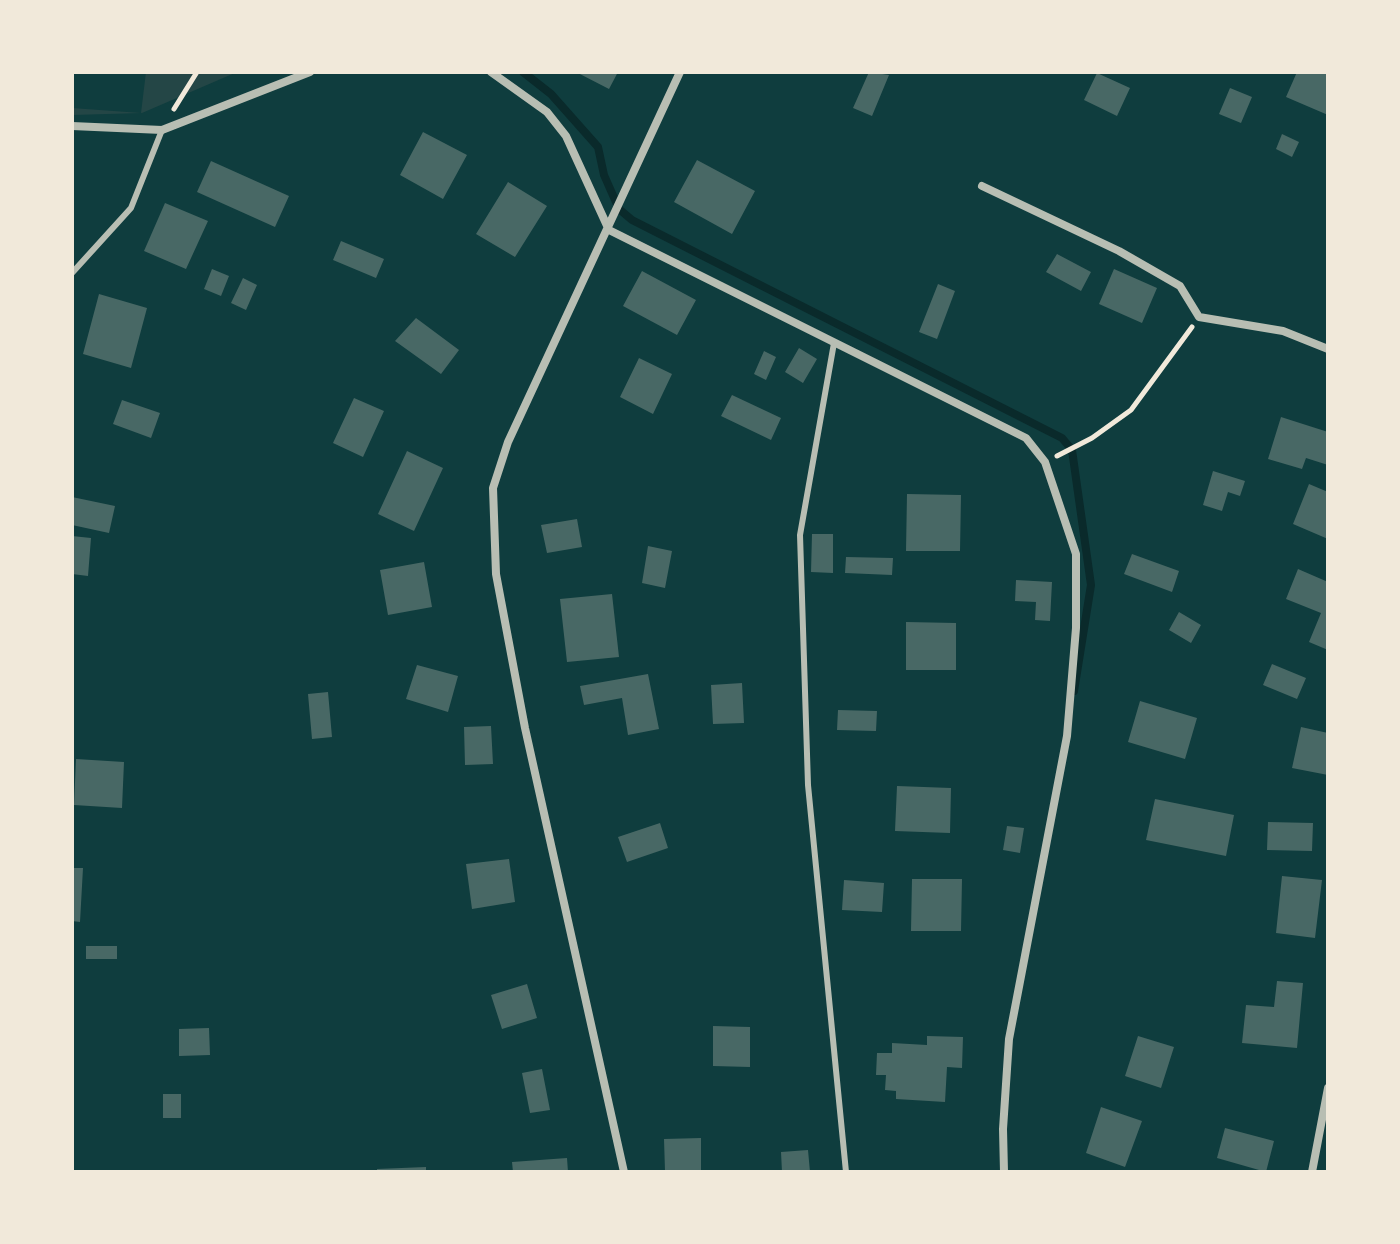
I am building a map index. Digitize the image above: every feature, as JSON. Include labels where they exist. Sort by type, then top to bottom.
[{"type":"street","points":[[72,126],[162,130],[310,72]]},
{"type":"street","points":[[491,72],[547,112],[566,136],[609,230],[1026,438],[1045,462],[1076,554],[1076,628],[1067,736],[1009,1039],[1003,1129],[1004,1172]]},
{"type":"street","points":[[624,1172],[525,728],[496,574],[493,488],[508,442],[680,72]]},
{"type":"street","points":[[982,186],[1119,251],[1180,286],[1199,317],[1283,331],[1328,349]]},
{"type":"street","points":[[1312,1172],[1328,1088]]},
{"type":"lane","points":[[72,273],[131,208],[162,130]]},
{"type":"lane","points":[[834,343],[800,535],[808,785],[846,1172]]},
{"type":"path","points":[[162,130],[197,72]]},
{"type":"path","points":[[1045,462],[1072,450],[1131,410],[1199,317]]},
{"type":"shaded area","points":[[146,72],[237,72],[142,113],[72,115],[72,108],[141,113]]},
{"type":"building","points":[[576,72],[618,72],[609,89]]},
{"type":"building","points":[[869,72],[889,75],[872,116],[853,108]]},
{"type":"building","points":[[1297,72],[1328,72],[1328,115],[1286,97]]},
{"type":"building","points":[[1097,73],[1130,88],[1117,116],[1084,100]]},
{"type":"building","points":[[1230,88],[1252,97],[1241,123],[1219,114]]},
{"type":"building","points":[[423,132],[467,155],[443,199],[400,175]]},
{"type":"building","points":[[1282,134],[1299,142],[1292,157],[1276,149]]},
{"type":"building","points":[[697,160],[755,191],[732,234],[674,202]]},
{"type":"building","points":[[211,161],[289,196],[275,227],[197,192]]},
{"type":"building","points":[[508,182],[547,206],[515,257],[476,234]]},
{"type":"building","points":[[165,203],[208,221],[186,269],[144,251]]},
{"type":"building","points":[[341,241],[384,259],[376,278],[333,260]]},
{"type":"building","points":[[1057,254],[1091,272],[1081,291],[1046,272]]},
{"type":"building","points":[[212,269],[229,276],[221,296],[204,289]]},
{"type":"building","points":[[1114,269],[1157,288],[1142,323],[1099,304]]},
{"type":"building","points":[[642,271],[696,300],[677,335],[623,306]]},
{"type":"building","points":[[243,278],[257,285],[246,310],[231,303]]},
{"type":"building","points":[[938,284],[955,291],[937,339],[919,332]]},
{"type":"building","points":[[99,294],[147,308],[131,368],[83,354]]},
{"type":"building","points":[[416,318],[459,350],[441,374],[395,341]]},
{"type":"building","points":[[799,348],[817,359],[803,383],[785,372]]},
{"type":"building","points":[[764,351],[776,357],[766,380],[754,374]]},
{"type":"building","points":[[639,358],[672,374],[653,414],[620,397]]},
{"type":"building","points":[[732,395],[781,418],[771,440],[721,416]]},
{"type":"building","points":[[354,398],[384,411],[363,457],[333,443]]},
{"type":"building","points":[[122,400],[160,413],[151,438],[113,424]]},
{"type":"building","points":[[1281,417],[1328,432],[1328,465],[1306,458],[1302,469],[1268,459]]},
{"type":"building","points":[[407,451],[443,468],[414,531],[378,514]]},
{"type":"building","points":[[1213,471],[1245,481],[1240,496],[1228,492],[1222,511],[1203,505]]},
{"type":"building","points":[[1309,484],[1328,492],[1328,539],[1293,524]]},
{"type":"building","points":[[907,494],[961,495],[960,551],[906,551]]},
{"type":"building","points":[[72,497],[115,506],[109,533],[72,525]]},
{"type":"building","points":[[577,519],[582,547],[547,553],[541,525]]},
{"type":"building","points":[[812,534],[833,534],[833,573],[811,572]]},
{"type":"building","points":[[72,536],[91,538],[88,576],[72,574]]},
{"type":"building","points":[[648,546],[672,551],[665,588],[642,583]]},
{"type":"building","points":[[1132,554],[1179,571],[1172,592],[1124,574]]},
{"type":"building","points":[[846,557],[893,558],[892,575],[845,573]]},
{"type":"building","points":[[424,562],[432,607],[388,615],[380,570]]},
{"type":"building","points":[[1298,569],[1328,582],[1328,650],[1309,642],[1321,613],[1286,599]]},
{"type":"building","points":[[1016,580],[1052,582],[1050,621],[1035,620],[1036,602],[1015,601]]},
{"type":"building","points":[[612,594],[619,657],[567,662],[560,599]]},
{"type":"building","points":[[1179,612],[1201,625],[1191,643],[1169,630]]},
{"type":"building","points":[[906,622],[956,623],[956,670],[906,670]]},
{"type":"building","points":[[1272,664],[1306,678],[1297,699],[1263,685]]},
{"type":"building","points":[[417,665],[458,676],[448,712],[406,699]]},
{"type":"building","points":[[648,674],[659,729],[628,735],[622,698],[584,705],[580,686]]},
{"type":"building","points":[[742,683],[744,723],[713,724],[711,685]]},
{"type":"building","points":[[328,692],[332,737],[312,739],[308,694]]},
{"type":"building","points":[[1140,701],[1197,718],[1185,759],[1128,742]]},
{"type":"building","points":[[838,710],[877,711],[876,731],[837,730]]},
{"type":"building","points":[[491,726],[493,764],[465,765],[464,727]]},
{"type":"building","points":[[1301,727],[1328,733],[1328,775],[1292,768]]},
{"type":"building","points":[[76,759],[124,762],[122,808],[74,805]]},
{"type":"building","points":[[897,786],[951,788],[950,833],[895,831]]},
{"type":"building","points":[[1155,799],[1234,815],[1226,856],[1146,840]]},
{"type":"building","points":[[1268,822],[1313,823],[1312,851],[1267,850]]},
{"type":"building","points":[[660,823],[668,848],[627,862],[618,837]]},
{"type":"building","points":[[1007,826],[1024,828],[1020,853],[1003,850]]},
{"type":"building","points":[[509,859],[515,902],[472,909],[466,864]]},
{"type":"building","points":[[72,868],[83,868],[80,922],[72,921]]},
{"type":"building","points":[[1282,876],[1322,880],[1315,938],[1276,933]]},
{"type":"building","points":[[912,879],[962,879],[961,931],[911,931]]},
{"type":"building","points":[[844,880],[884,883],[882,912],[842,910]]},
{"type":"building","points":[[86,946],[117,946],[117,959],[86,959]]},
{"type":"building","points":[[1277,981],[1303,983],[1297,1048],[1242,1043],[1246,1005],[1274,1007]]},
{"type":"building","points":[[527,984],[537,1018],[502,1029],[491,995]]},
{"type":"building","points":[[713,1026],[750,1027],[750,1067],[713,1066]]},
{"type":"building","points":[[209,1028],[210,1055],[179,1056],[179,1029]]},
{"type":"building","points":[[927,1036],[963,1037],[962,1068],[947,1067],[945,1102],[896,1099],[896,1091],[885,1090],[886,1075],[876,1075],[877,1053],[892,1053],[892,1043],[927,1045]]},
{"type":"building","points":[[1138,1036],[1174,1047],[1161,1088],[1125,1076]]},
{"type":"building","points":[[542,1069],[550,1110],[530,1113],[522,1073]]},
{"type":"building","points":[[163,1094],[181,1094],[181,1118],[163,1118]]},
{"type":"building","points":[[1101,1107],[1142,1121],[1125,1167],[1086,1153]]},
{"type":"building","points":[[1225,1128],[1274,1141],[1266,1172],[1217,1158]]},
{"type":"building","points":[[701,1138],[701,1171],[665,1171],[664,1139]]},
{"type":"building","points":[[808,1150],[810,1172],[782,1172],[781,1152]]},
{"type":"building","points":[[567,1158],[568,1172],[513,1172],[512,1162]]},
{"type":"building","points":[[426,1167],[426,1172],[377,1172],[377,1169]]},
{"type":"waterway","points":[[523,72],[551,94],[598,147],[604,175],[619,209],[632,220],[1062,438],[1072,450],[1091,585],[1074,691]]}]
